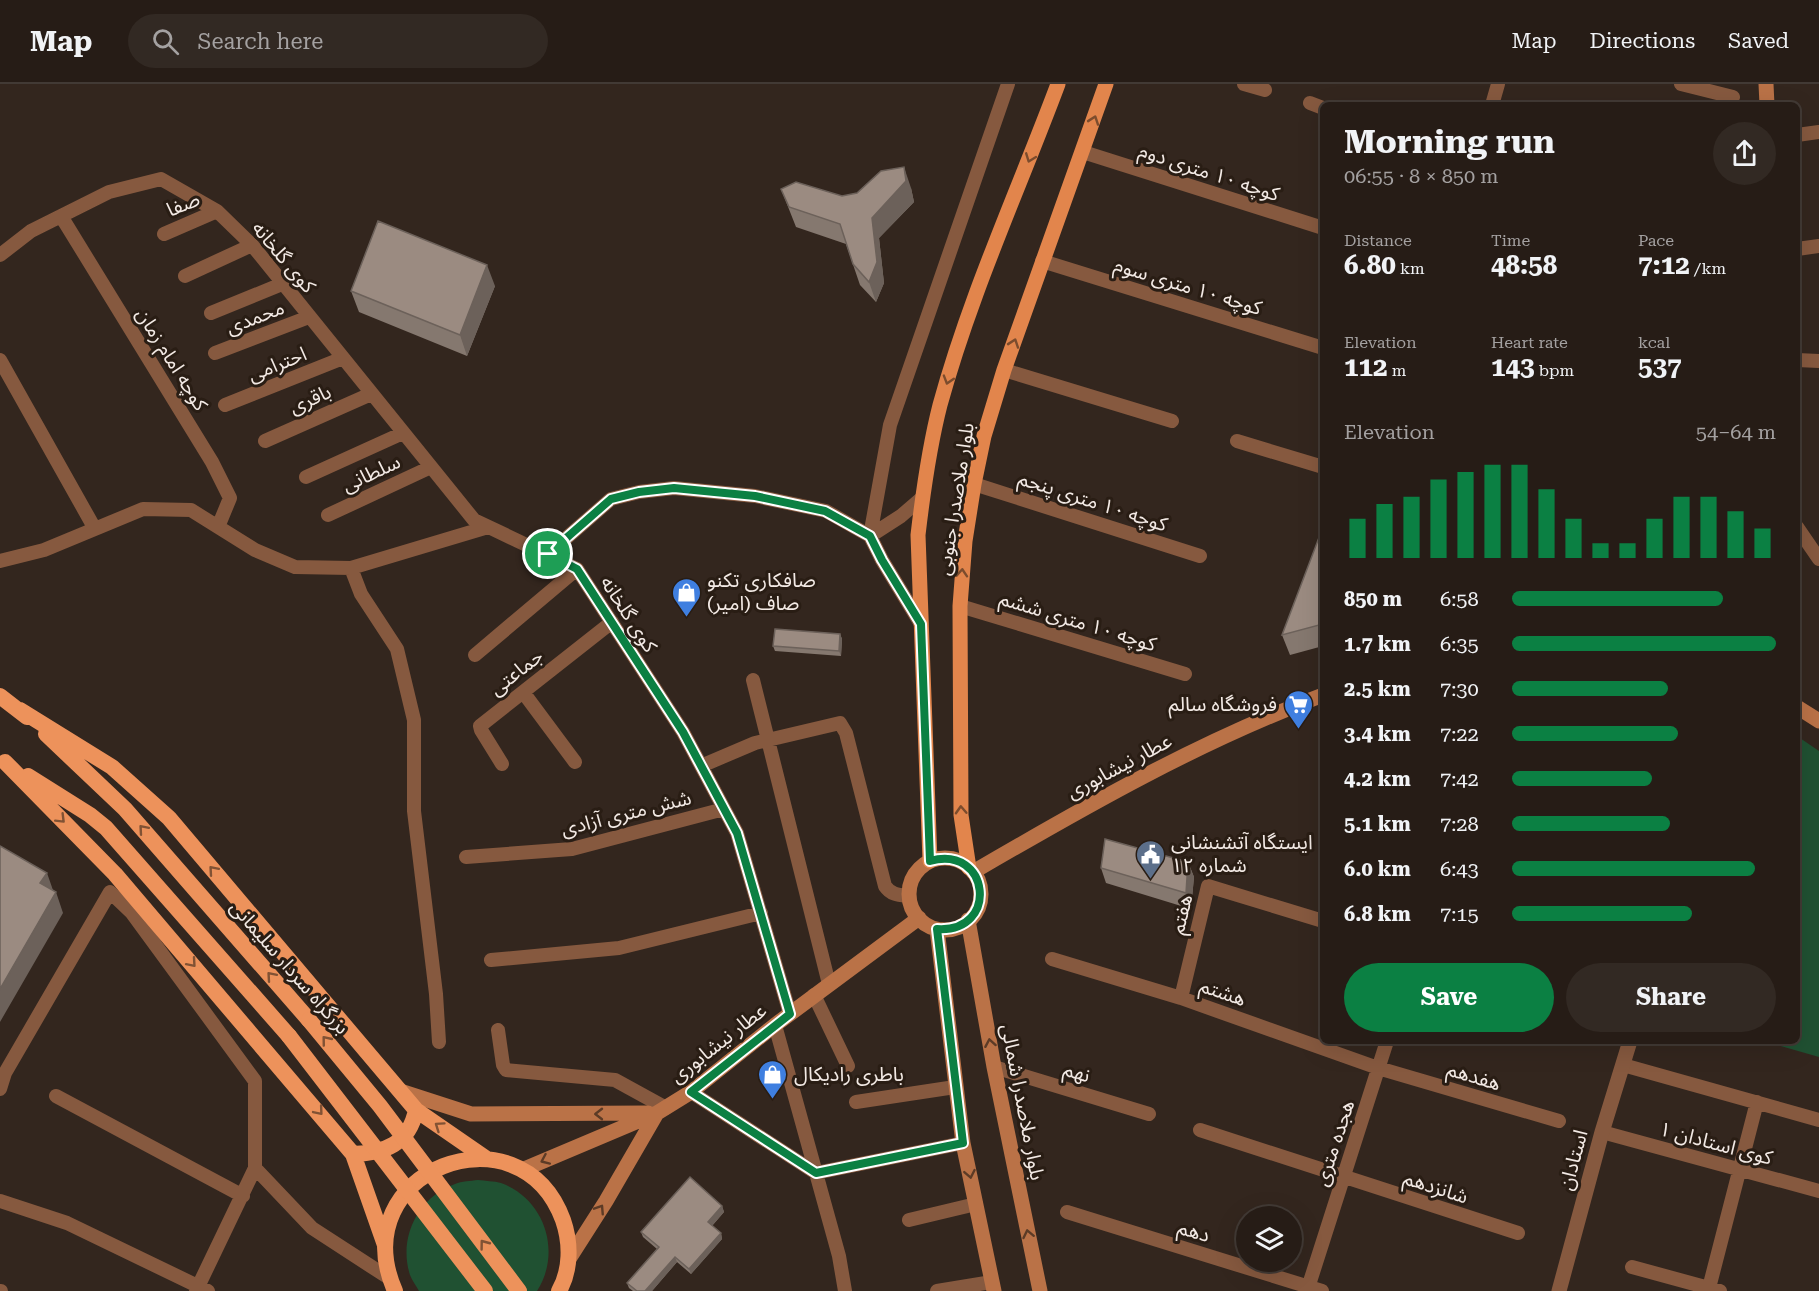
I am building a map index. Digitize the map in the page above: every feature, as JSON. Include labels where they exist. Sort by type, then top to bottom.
[{"type":"highway","name":"بزرگراه سردار سلیمانی","points":[[0,696],[20,710],[124,809],[309,1020],[380,1106],[519,1291]]},
{"type":"highway","points":[[20,710],[112,767],[169,818],[416,1110],[487,1159]]},
{"type":"highway","points":[[2,761],[90,815],[106,828],[289,1036],[485,1291]]},
{"type":"highway","points":[[2,761],[116,874],[353,1154],[385,1245],[392,1285]]},
{"type":"highway","points":[[353,1154],[375,1153],[397,1143],[413,1125],[416,1110]]},
{"type":"highway","points":[[385,1245],[389,1221],[400,1198],[417,1180],[438,1167],[462,1159],[487,1159],[505,1163],[522,1170],[543,1186],[558,1208],[567,1232],[569,1258],[563,1289]]},
{"type":"main road","name":"بلوار ملاصدرا جنوبی","points":[[930,861],[918,536],[923,497],[940,405],[963,329],[1058,84]]},
{"type":"main road","name":"بلوار ملاصدرا جنوبی","points":[[971,870],[961,815],[960,606],[965,541],[974,484],[984,436],[1004,370],[1106,84]]},
{"type":"main road","points":[[1766,84],[1767,102]]},
{"type":"main road","name":"عطار نیشابوری","points":[[971,870],[1151,771],[1274,713],[1320,696]]},
{"type":"main road","points":[[1800,709],[1819,722]]},
{"type":"main road","points":[[952,859],[971,870],[979,886],[980,898],[976,912],[968,921],[953,928],[937,929],[918,918],[909,896],[914,876],[919,869],[930,861],[952,859]]},
{"type":"main road","name":"عطار نیشابوری","points":[[522,1170],[662,1111],[691,1092],[814,995],[918,918]]},
{"type":"main road","name":"بلوار ملاصدرا شمالی","points":[[968,921],[994,1067],[1040,1291]]},
{"type":"main road","points":[[937,929],[963,1143],[993,1287]]},
{"type":"main road","points":[[403,1092],[471,1114],[662,1111]]},
{"type":"main road","name":"عطار نیشابوری","points":[[569,1258],[662,1111]]},
{"type":"street","points":[[870,536],[890,425],[1008,84]]},
{"type":"street","points":[[1244,84],[1265,90]]},
{"type":"street","points":[[1493,102],[1498,84]]},
{"type":"street","points":[[1682,84],[1733,97]]},
{"type":"street","points":[[1800,135],[1819,132]]},
{"type":"street","name":"کوچه ۱۰ متری دوم","points":[[1083,152],[1320,227]]},
{"type":"street","name":"کوی گلخانه","points":[[61,216],[109,192],[161,178],[217,211],[252,245],[474,520],[577,569],[683,732],[737,833],[790,1014]]},
{"type":"street","name":"صفا","points":[[164,234],[217,211]]},
{"type":"street","points":[[0,255],[31,231],[61,216]]},
{"type":"street","name":"کوچه امام زمان","points":[[61,216],[212,462],[230,498],[218,527]]},
{"type":"street","points":[[185,276],[252,245]]},
{"type":"street","points":[[1800,249],[1819,246]]},
{"type":"street","name":"کوچه ۱۰ متری سوم","points":[[1042,261],[1320,347]]},
{"type":"street","points":[[211,313],[282,284]]},
{"type":"street","name":"محمدی","points":[[215,353],[309,317]]},
{"type":"street","name":"احترامی","points":[[225,405],[343,358]]},
{"type":"street","points":[[0,360],[95,529]]},
{"type":"street","points":[[1800,360],[1819,361]]},
{"type":"street","points":[[1004,370],[1172,421]]},
{"type":"street","name":"باقری","points":[[265,441],[371,394]]},
{"type":"street","points":[[306,477],[403,433]]},
{"type":"street","points":[[1237,441],[1320,466]]},
{"type":"street","name":"سلطانی","points":[[328,515],[431,467]]},
{"type":"street","name":"کوچه ۱۰ متری پنجم","points":[[974,484],[1200,556]]},
{"type":"street","points":[[548,554],[611,499],[639,492],[674,488],[755,496],[825,511],[870,536],[921,624]]},
{"type":"street","points":[[870,536],[901,516],[923,497]]},
{"type":"street","points":[[0,561],[44,550],[143,509],[191,510],[255,550],[295,567],[351,568],[488,527]]},
{"type":"street","points":[[1800,532],[1819,559]]},
{"type":"street","points":[[351,568],[360,594],[378,617],[397,649],[414,720],[414,811],[436,994],[439,1042]]},
{"type":"street","points":[[475,655],[577,569]]},
{"type":"street","name":"کوچه ۱۰ متری ششم","points":[[960,606],[1185,674]]},
{"type":"street","name":"جماعتی","points":[[502,764],[480,726],[612,622]]},
{"type":"street","points":[[753,680],[829,984]]},
{"type":"street","points":[[523,692],[575,762]]},
{"type":"street","points":[[701,766],[755,743],[840,723],[846,733],[885,886],[889,892],[896,895],[909,896]]},
{"type":"street","name":"شش متری آزادی","points":[[466,857],[572,849],[724,809]]},
{"type":"street","name":"هفتم","points":[[1180,998],[1208,886],[1320,920]]},
{"type":"street","points":[[0,1089],[11,1063],[110,892],[132,913],[255,1081],[255,1168],[201,1289],[67,1223],[0,1201]]},
{"type":"street","points":[[491,960],[619,948],[761,913]]},
{"type":"street","name":"هشتم","points":[[1052,958],[1180,998],[1378,1068]]},
{"type":"street","points":[[814,995],[848,1066]]},
{"type":"street","points":[[775,1025],[839,1256],[845,1291]]},
{"type":"street","points":[[498,1030],[503,1065],[506,1070],[615,1080],[662,1111]]},
{"type":"street","name":"هجده متری","points":[[1313,1290],[1343,1178],[1387,1044]]},
{"type":"street","name":"استادان","points":[[1559,1291],[1602,1132],[1629,1044]]},
{"type":"street","points":[[1623,1065],[1819,1120]]},
{"type":"street","name":"نهم","points":[[994,1067],[1149,1114]]},
{"type":"street","name":"هفدهم","points":[[1378,1068],[1559,1121]]},
{"type":"street","points":[[856,1102],[955,1087]]},
{"type":"street","points":[[691,1092],[816,1173],[963,1143]]},
{"type":"street","points":[[56,1096],[243,1196]]},
{"type":"street","points":[[1632,1267],[1714,1289],[1739,1170],[1757,1102]]},
{"type":"street","points":[[1200,1130],[1343,1178]]},
{"type":"street","name":"کوی استادان ۱","points":[[1602,1132],[1819,1191]]},
{"type":"street","points":[[255,1168],[312,1228],[392,1285]]},
{"type":"street","name":"شانزدهم","points":[[1343,1178],[1518,1233]]},
{"type":"street","points":[[909,1220],[976,1204]]},
{"type":"street","name":"دهم","points":[[1067,1212],[1313,1290]]},
{"type":"street","points":[[937,1291],[993,1287]]},
{"type":"green space","points":[[1800,738],[1819,751],[1819,1057],[1774,1044],[1800,1044]]},
{"type":"green space","points":[[478,1180],[501,1183],[516,1191],[529,1201],[538,1214],[545,1228],[548,1260],[537,1291],[419,1291],[410,1275],[407,1261],[409,1233],[414,1220],[431,1198],[442,1190],[458,1183]]},
{"type":"building","points":[[904,167],[906,181],[872,218],[877,262],[869,282],[853,264],[840,224],[789,207],[781,189],[796,182],[842,196],[857,193],[881,171]]},
{"type":"building","points":[[378,221],[487,265],[460,335],[351,291]]},
{"type":"building","points":[[1320,535],[1320,625],[1282,635]]},
{"type":"building","points":[[775,629],[840,634],[839,651],[773,646]]},
{"type":"building","points":[[1105,839],[1188,862],[1186,893],[1101,868]]},
{"type":"building","points":[[0,846],[47,873],[40,883],[56,892],[0,989]]},
{"type":"building","points":[[690,1177],[722,1206],[708,1222],[721,1233],[689,1269],[675,1257],[645,1291],[637,1291],[627,1283],[659,1247],[641,1232]]},
{"type":"place","name":"صافکاری تکنو صاف (امیر)","points":[[686,618]]},
{"type":"place","name":"فروشگاه سالم","points":[[1298,730]]},
{"type":"place","name":"ایستگاه آتشنشانی شماره ۱۲","points":[[1150,880]]},
{"type":"place","name":"باطری رادیکال","points":[[773,1100]]},
{"type":"route","points":[[674,488],[755,496],[825,511],[870,536],[921,624],[930,861],[946,858],[965,864],[973,872],[980,892],[979,905],[972,918],[960,926],[937,929],[963,1143],[816,1173],[691,1092],[790,1014],[737,833],[683,732],[577,569],[548,554],[611,499],[639,492],[674,488]]}]
